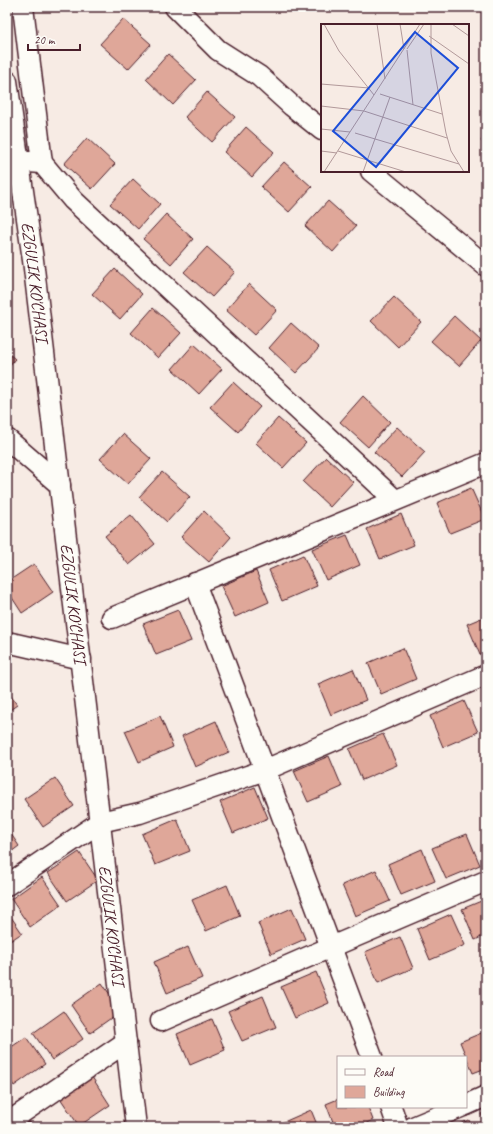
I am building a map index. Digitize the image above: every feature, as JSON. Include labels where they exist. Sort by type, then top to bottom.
[{"type":"street","points":[[23,7],[42,163],[73,200],[395,500]]},
{"type":"street","points":[[175,7],[218,50],[259,76],[292,106],[321,129]]},
{"type":"street","name":"EZGULIK KO'CHASI","points":[[7,81],[16,170],[33,260],[136,1127]]},
{"type":"street","points":[[16,170],[42,163]]},
{"type":"street","points":[[372,172],[486,266]]},
{"type":"street","points":[[7,439],[60,485]]},
{"type":"street","points":[[112,618],[486,463]]},
{"type":"street","points":[[195,583],[372,1056]]},
{"type":"street","points":[[7,642],[81,660]]},
{"type":"street","points":[[7,885],[100,822],[140,813],[265,770],[486,675]]},
{"type":"street","points":[[161,1021],[486,881]]},
{"type":"street","points":[[7,1123],[126,1042]]},
{"type":"street","points":[[467,1105],[486,1096]]},
{"type":"street","points":[[391,1108],[398,1127]]},
{"type":"street","points":[[413,1127],[459,1108]]},
{"type":"building","points":[[123,19],[151,44],[128,69],[100,44]]},
{"type":"building","points":[[168,54],[196,80],[173,105],[146,79]]},
{"type":"building","points":[[207,92],[235,117],[212,142],[185,117]]},
{"type":"building","points":[[246,127],[274,152],[252,177],[224,152]]},
{"type":"building","points":[[486,135],[486,145],[481,141]]},
{"type":"building","points":[[87,138],[115,164],[92,189],[64,164]]},
{"type":"building","points":[[284,162],[312,187],[289,212],[261,187]]},
{"type":"building","points":[[133,179],[160,204],[138,229],[110,204]]},
{"type":"building","points":[[328,201],[356,226],[333,252],[305,226]]},
{"type":"building","points":[[166,214],[193,239],[171,264],[143,239]]},
{"type":"building","points":[[207,247],[235,272],[212,297],[184,272]]},
{"type":"building","points":[[115,269],[142,294],[120,319],[92,294]]},
{"type":"building","points":[[249,284],[277,310],[254,335],[226,310]]},
{"type":"building","points":[[394,297],[421,322],[398,347],[371,321]]},
{"type":"building","points":[[153,308],[181,333],[158,358],[131,333]]},
{"type":"building","points":[[454,316],[481,341],[459,366],[431,341]]},
{"type":"building","points":[[291,323],[319,348],[296,373],[269,348]]},
{"type":"building","points":[[194,344],[222,369],[199,394],[172,369]]},
{"type":"building","points":[[7,352],[15,359],[7,368]]},
{"type":"building","points":[[233,382],[260,407],[238,432],[210,407]]},
{"type":"building","points":[[363,396],[390,422],[368,447],[340,422]]},
{"type":"building","points":[[278,418],[306,443],[283,468],[256,443]]},
{"type":"building","points":[[397,427],[425,452],[402,477],[374,452]]},
{"type":"building","points":[[123,434],[151,459],[128,484],[100,459]]},
{"type":"building","points":[[326,457],[353,482],[330,507],[303,482]]},
{"type":"building","points":[[162,472],[190,497],[167,522],[139,497]]},
{"type":"building","points":[[471,488],[485,519],[450,533],[437,503]]},
{"type":"building","points":[[204,511],[231,537],[209,562],[181,537]]},
{"type":"building","points":[[401,514],[414,545],[380,559],[367,529]]},
{"type":"building","points":[[131,515],[155,544],[129,565],[105,536]]},
{"type":"building","points":[[347,535],[360,565],[326,580],[312,549]]},
{"type":"building","points":[[303,555],[317,586],[282,601],[269,570]]},
{"type":"building","points":[[34,564],[53,592],[22,613],[7,590],[7,582]]},
{"type":"building","points":[[256,571],[269,602],[235,617],[221,586]]},
{"type":"building","points":[[178,610],[191,641],[156,655],[143,624]]},
{"type":"building","points":[[486,616],[486,653],[480,655],[467,624]]},
{"type":"building","points":[[403,648],[416,679],[381,694],[368,663]]},
{"type":"building","points":[[353,669],[366,700],[331,715],[318,684]]},
{"type":"building","points":[[486,689],[486,699],[483,691]]},
{"type":"building","points":[[7,690],[17,705],[7,712]]},
{"type":"building","points":[[464,701],[478,732],[443,747],[430,716]]},
{"type":"building","points":[[160,716],[173,747],[139,762],[125,731]]},
{"type":"building","points":[[216,721],[229,752],[195,767],[182,736]]},
{"type":"building","points":[[383,734],[397,765],[362,780],[349,749]]},
{"type":"building","points":[[329,756],[342,787],[308,802],[294,771]]},
{"type":"building","points":[[55,778],[74,806],[43,827],[24,799]]},
{"type":"building","points":[[255,787],[268,818],[233,833],[220,802]]},
{"type":"building","points":[[177,819],[190,851],[155,865],[142,834]]},
{"type":"building","points":[[7,828],[19,846],[7,855]]},
{"type":"building","points":[[467,834],[480,865],[446,879],[432,848]]},
{"type":"building","points":[[422,849],[435,881],[401,895],[388,864]]},
{"type":"building","points":[[79,852],[98,880],[67,901],[48,873]]},
{"type":"building","points":[[376,870],[390,901],[355,916],[342,885]]},
{"type":"building","points":[[42,877],[61,905],[30,927],[11,899]]},
{"type":"building","points":[[227,885],[240,916],[206,931],[192,900]]},
{"type":"building","points":[[486,899],[486,935],[475,940],[462,909]]},
{"type":"building","points":[[292,908],[305,939],[271,954],[258,923]]},
{"type":"building","points":[[7,911],[22,933],[7,943]]},
{"type":"building","points":[[451,914],[465,945],[430,960],[417,929]]},
{"type":"building","points":[[400,937],[413,968],[378,983],[365,952]]},
{"type":"building","points":[[188,947],[202,978],[167,993],[154,962]]},
{"type":"building","points":[[316,972],[329,1003],[295,1018],[281,987]]},
{"type":"building","points":[[102,983],[121,1011],[90,1033],[71,1005]]},
{"type":"building","points":[[263,996],[276,1027],[242,1041],[228,1011]]},
{"type":"building","points":[[64,1011],[83,1039],[52,1060],[33,1033]]},
{"type":"building","points":[[212,1019],[225,1050],[190,1065],[177,1034]]},
{"type":"building","points":[[486,1031],[486,1068],[473,1073],[460,1042]]},
{"type":"building","points":[[26,1037],[45,1064],[14,1086],[7,1075],[7,1050]]},
{"type":"building","points":[[92,1077],[110,1105],[79,1126],[60,1098]]},
{"type":"building","points":[[337,1099],[337,1108],[368,1108],[373,1120],[358,1127],[335,1127],[326,1104]]},
{"type":"building","points":[[311,1110],[318,1127],[277,1127],[277,1125]]},
{"type":"building","points":[[486,1112],[486,1125],[481,1114]]},
{"type":"building","points":[[469,1120],[472,1127],[453,1127]]},
{"type":"building","points":[[30,1122],[33,1127],[22,1127]]}]
